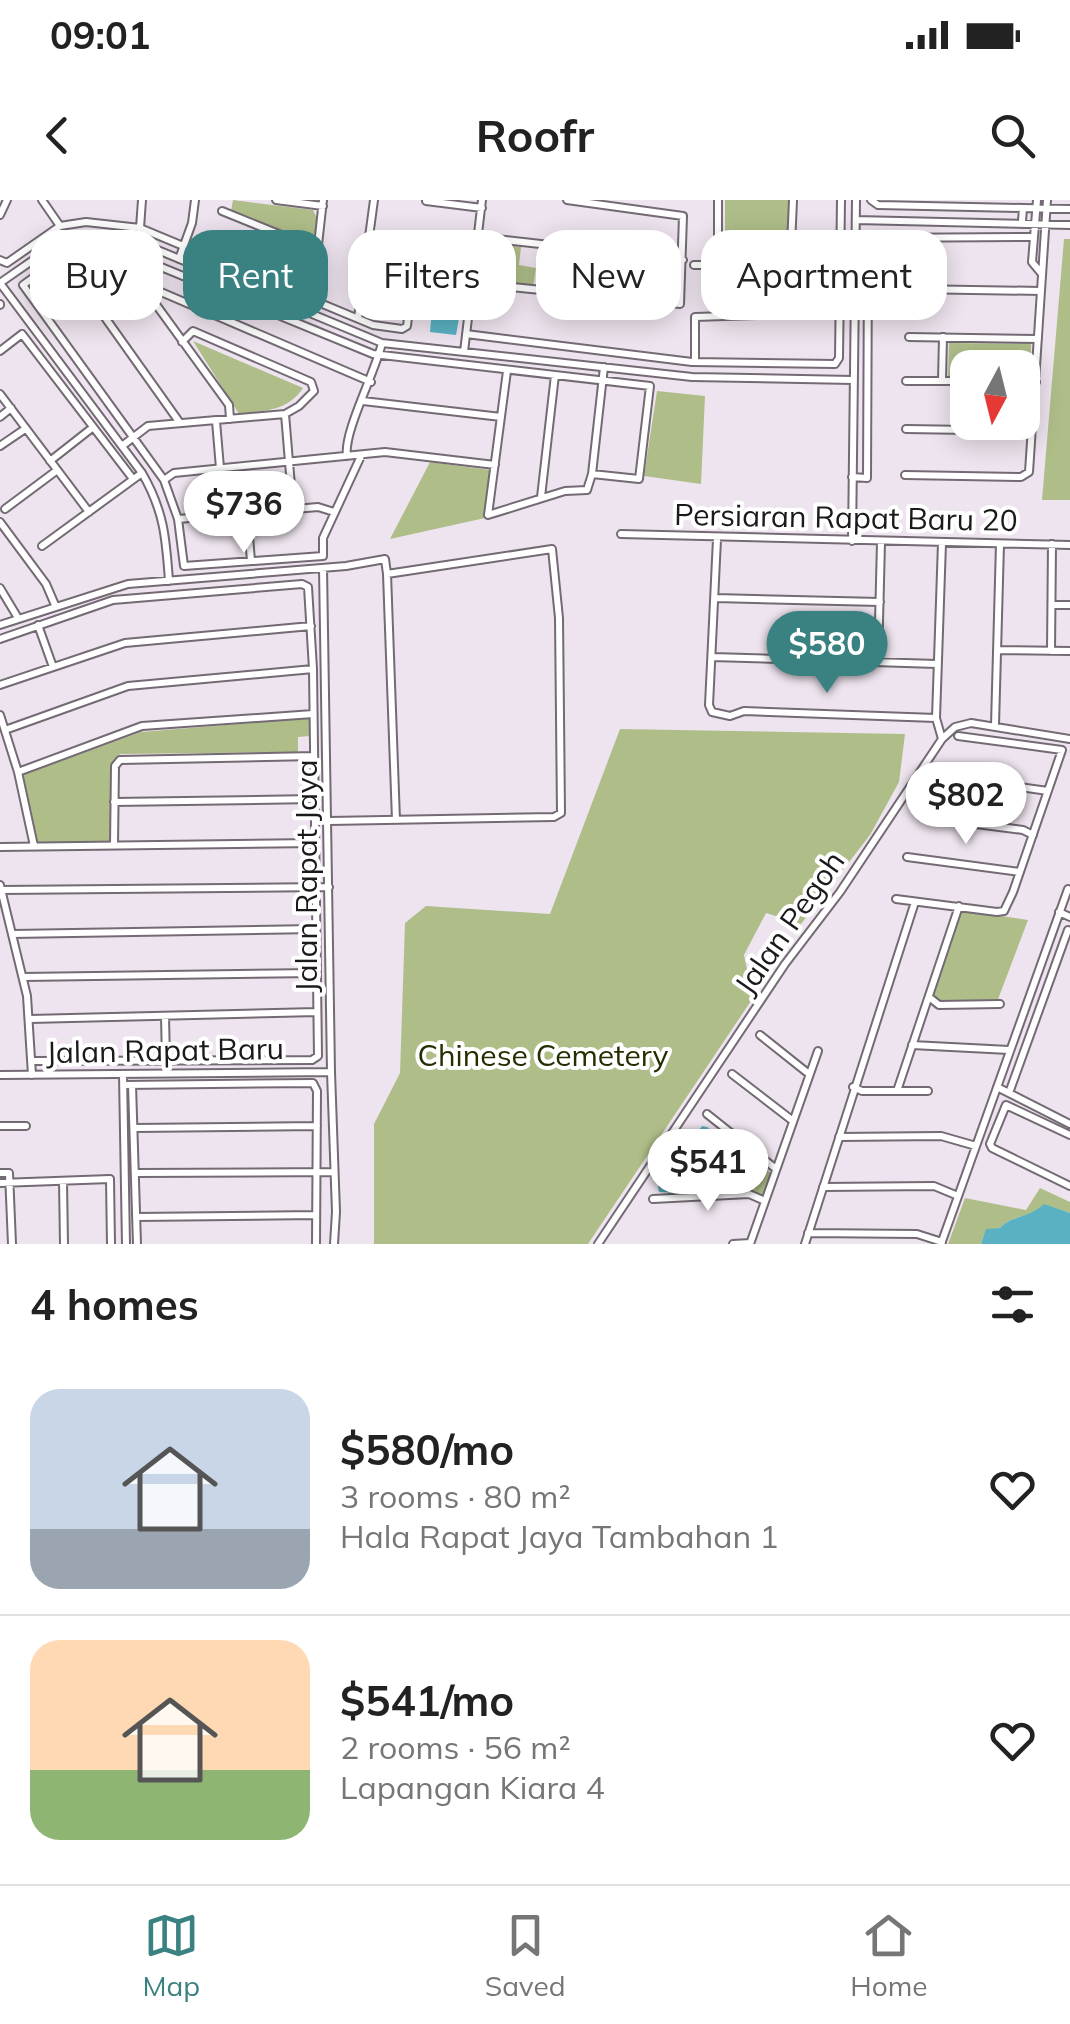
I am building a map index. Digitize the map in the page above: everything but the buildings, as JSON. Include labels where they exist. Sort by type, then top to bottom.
[{"type":"street","points":[[0,215],[7,200]]},
{"type":"street","points":[[42,200],[60,226]]},
{"type":"street","points":[[140,228],[142,200]]},
{"type":"street","points":[[189,230],[195,200]]},
{"type":"street","points":[[276,200],[323,203],[320,230]]},
{"type":"street","points":[[370,230],[374,200]]},
{"type":"street","points":[[516,287],[675,305],[683,301],[683,216],[567,200]]},
{"type":"street","points":[[718,200],[718,230]]},
{"type":"street","points":[[793,200],[793,230]]},
{"type":"street","points":[[466,334],[693,362],[832,365],[838,361],[842,200]]},
{"type":"street","points":[[852,541],[856,200]]},
{"type":"street","points":[[871,200],[878,206],[1023,208],[1047,204],[1070,209]]},
{"type":"street","points":[[426,202],[482,204],[479,230]]},
{"type":"street","points":[[1036,204],[1032,262],[1042,274]]},
{"type":"street","points":[[1037,350],[1047,204]]},
{"type":"street","points":[[945,206],[945,230]]},
{"type":"street","points":[[1022,222],[1023,208]]},
{"type":"street","points":[[222,211],[269,230]]},
{"type":"street","points":[[856,220],[1070,224]]},
{"type":"street","points":[[53,230],[86,222],[140,228],[183,246]]},
{"type":"street","points":[[947,236],[1034,236]]},
{"type":"street","points":[[516,241],[683,260]]},
{"type":"street","points":[[0,260],[6,263],[30,245]]},
{"type":"street","points":[[179,259],[183,251]]},
{"type":"street","points":[[163,253],[183,261]]},
{"type":"street","points":[[30,262],[0,283],[142,473],[163,514],[169,581]]},
{"type":"street","points":[[694,265],[701,265]]},
{"type":"street","points":[[163,268],[379,355],[650,386],[638,478],[592,474]]},
{"type":"street","points":[[947,290],[1041,291]]},
{"type":"street","points":[[163,293],[372,382]]},
{"type":"street","points":[[163,315],[228,405],[230,418]]},
{"type":"street","points":[[692,377],[694,317],[701,317]]},
{"type":"street","points":[[48,320],[164,480],[178,518],[184,566],[323,556],[322,538],[361,456]]},
{"type":"street","points":[[107,320],[180,423]]},
{"type":"street","points":[[322,320],[382,343],[692,377],[853,380]]},
{"type":"street","points":[[365,320],[402,329],[408,320]]},
{"type":"street","points":[[464,352],[468,320]]},
{"type":"street","points":[[852,477],[867,478],[868,320]]},
{"type":"street","points":[[122,446],[148,426],[285,414],[314,391],[312,382],[193,332],[182,342]]},
{"type":"street","points":[[0,351],[23,335],[133,479]]},
{"type":"street","points":[[909,337],[1038,339]]},
{"type":"street","points":[[942,381],[943,338]]},
{"type":"street","points":[[347,456],[346,441],[372,382],[382,343]]},
{"type":"street","points":[[65,368],[77,360]]},
{"type":"street","points":[[507,371],[488,515],[565,490],[587,490],[604,367]]},
{"type":"street","points":[[541,497],[555,375]]},
{"type":"street","points":[[906,380],[950,381]]},
{"type":"street","points":[[0,394],[88,512]]},
{"type":"street","points":[[363,401],[501,417]]},
{"type":"street","points":[[0,417],[11,408]]},
{"type":"street","points":[[285,414],[293,510]]},
{"type":"street","points":[[216,421],[224,516]]},
{"type":"street","points":[[50,461],[92,428]]},
{"type":"street","points":[[906,428],[950,429]]},
{"type":"street","points":[[0,446],[25,429]]},
{"type":"street","points":[[905,475],[1026,475],[1031,440]]},
{"type":"street","points":[[164,480],[174,474],[220,468],[385,452],[494,465]]},
{"type":"street","points":[[5,509],[56,471]]},
{"type":"street","points":[[42,546],[142,473]]},
{"type":"street","points":[[178,518],[318,508],[334,512]]},
{"type":"street","points":[[247,514],[251,561]]},
{"type":"street","points":[[0,522],[46,584],[55,606]]},
{"type":"street","name":"Persiaran Rapat Baru 20","points":[[621,534],[1070,544]]},
{"type":"street","points":[[716,538],[709,705],[712,712],[730,716],[744,711],[936,718]]},
{"type":"street","points":[[878,662],[882,542]]},
{"type":"street","points":[[942,543],[936,718],[942,738],[964,723],[1070,739]]},
{"type":"street","points":[[995,726],[1000,544]]},
{"type":"street","points":[[1051,651],[1052,544]]},
{"type":"street","points":[[330,821],[554,817],[562,813],[559,618],[554,554],[548,548],[387,574]]},
{"type":"street","points":[[0,625],[110,588],[384,559],[396,820]]},
{"type":"street","name":"Jalan Rapat Jaya","points":[[323,568],[334,1244]]},
{"type":"street","points":[[0,639],[113,600],[302,584],[308,587],[317,887],[316,1060],[32,1061]]},
{"type":"street","points":[[0,588],[18,618]]},
{"type":"street","points":[[715,598],[880,602]]},
{"type":"street","points":[[1053,605],[1070,605]]},
{"type":"street","points":[[38,626],[53,666]]},
{"type":"street","points":[[0,685],[125,642],[311,626]]},
{"type":"street","points":[[997,650],[1070,651]]},
{"type":"street","points":[[712,657],[938,664]]},
{"type":"street","points":[[5,730],[128,686],[313,669]]},
{"type":"street","points":[[18,772],[142,726],[313,714]]},
{"type":"street","points":[[0,716],[18,772],[34,846]]},
{"type":"street","points":[[896,899],[1004,910],[1020,872],[1062,752],[1044,746],[958,736]]},
{"type":"street","name":"Jalan Pegoh","points":[[598,1244],[942,738]]},
{"type":"street","points":[[114,845],[115,766],[120,760],[314,756]]},
{"type":"street","points":[[925,768],[940,776],[1048,791]]},
{"type":"street","points":[[114,802],[315,799]]},
{"type":"street","points":[[922,816],[1033,834]]},
{"type":"street","points":[[0,847],[315,843]]},
{"type":"street","points":[[908,858],[1020,872]]},
{"type":"street","points":[[32,1075],[30,1019],[1,887],[329,887]]},
{"type":"street","points":[[808,1233],[917,1234],[941,1243],[1068,889]]},
{"type":"street","points":[[805,1244],[915,902]]},
{"type":"street","points":[[897,1091],[958,906]]},
{"type":"street","points":[[1060,912],[1070,917]]},
{"type":"street","points":[[1008,1093],[1069,930],[1056,924]]},
{"type":"street","points":[[12,934],[316,929]]},
{"type":"street","points":[[23,977],[316,973]]},
{"type":"street","points":[[929,996],[939,1005],[1000,1004]]},
{"type":"street","points":[[1024,1009],[1038,1013]]},
{"type":"street","points":[[30,1019],[317,1012]]},
{"type":"street","points":[[164,1016],[166,1060]]},
{"type":"street","points":[[760,1035],[810,1074]]},
{"type":"street","points":[[912,1046],[1010,1050]]},
{"type":"street","points":[[733,1244],[750,1244],[818,1050]]},
{"type":"street","name":"Jalan Rapat Baru","points":[[0,1075],[331,1072]]},
{"type":"street","points":[[732,1074],[793,1121]]},
{"type":"street","points":[[123,1075],[134,1128],[136,1244]]},
{"type":"street","name":"Jalan Rapat Baru","points":[[128,1085],[314,1083],[317,1126]]},
{"type":"street","points":[[126,1244],[128,1085]]},
{"type":"street","points":[[997,1087],[1070,1124]]},
{"type":"street","points":[[853,1088],[928,1091]]},
{"type":"street","points":[[1070,1134],[1010,1104],[1003,1107],[990,1146],[1070,1186]]},
{"type":"street","points":[[707,1114],[776,1169]]},
{"type":"street","points":[[0,1126],[26,1126]]},
{"type":"street","points":[[134,1128],[317,1126],[316,1244]]},
{"type":"street","points":[[839,1137],[941,1136],[976,1146]]},
{"type":"street","points":[[135,1174],[334,1172]]},
{"type":"street","points":[[0,1173],[9,1173],[5,1183],[12,1244]]},
{"type":"street","points":[[5,1183],[110,1179],[111,1244]]},
{"type":"street","points":[[63,1180],[64,1244]]},
{"type":"street","points":[[823,1186],[934,1186],[958,1196]]},
{"type":"street","points":[[654,1199],[749,1194],[765,1200]]},
{"type":"street","points":[[136,1217],[316,1216]]},
{"type":"green space","points":[[233,200],[313,210],[317,218],[315,230],[279,230],[231,211]]},
{"type":"green space","points":[[725,200],[789,200],[788,230],[725,230]]},
{"type":"green space","points":[[1064,239],[1070,239],[1070,500],[1042,500]]},
{"type":"green space","points":[[516,246],[521,247],[519,265],[536,268],[533,287],[516,285]]},
{"type":"green space","points":[[193,341],[303,388],[283,406],[239,414]]},
{"type":"green space","points":[[949,343],[1031,344],[1031,350],[950,350],[948,377]]},
{"type":"green space","points":[[657,391],[705,396],[701,484],[644,476]]},
{"type":"green space","points":[[430,462],[490,470],[485,518],[390,539]]},
{"type":"green space","points":[[310,718],[310,736],[298,737],[298,752],[120,754],[111,765],[111,841],[36,844],[22,775],[141,732]]},
{"type":"green space","name":"Chinese Cemetery","points":[[620,729],[905,734],[899,782],[870,835],[801,924],[766,913],[744,955],[753,998],[588,1244],[374,1244],[374,1124],[400,1073],[405,923],[426,906],[550,914]]},
{"type":"green space","points":[[961,910],[1028,920],[997,1002],[941,1003],[932,994]]},
{"type":"green space","points":[[752,1160],[770,1172],[764,1197],[740,1192]]},
{"type":"green space","points":[[1040,1188],[1070,1202],[1070,1213],[1044,1205],[1000,1228],[986,1230],[981,1244],[948,1244],[965,1198],[1026,1210]]},
{"type":"water","points":[[431,320],[459,320],[456,335],[430,332]]},
{"type":"water","points":[[702,1126],[748,1159],[738,1188],[659,1192],[658,1187]]},
{"type":"water","points":[[1044,1204],[1070,1213],[1070,1244],[981,1244],[986,1229],[1000,1228]]}]
